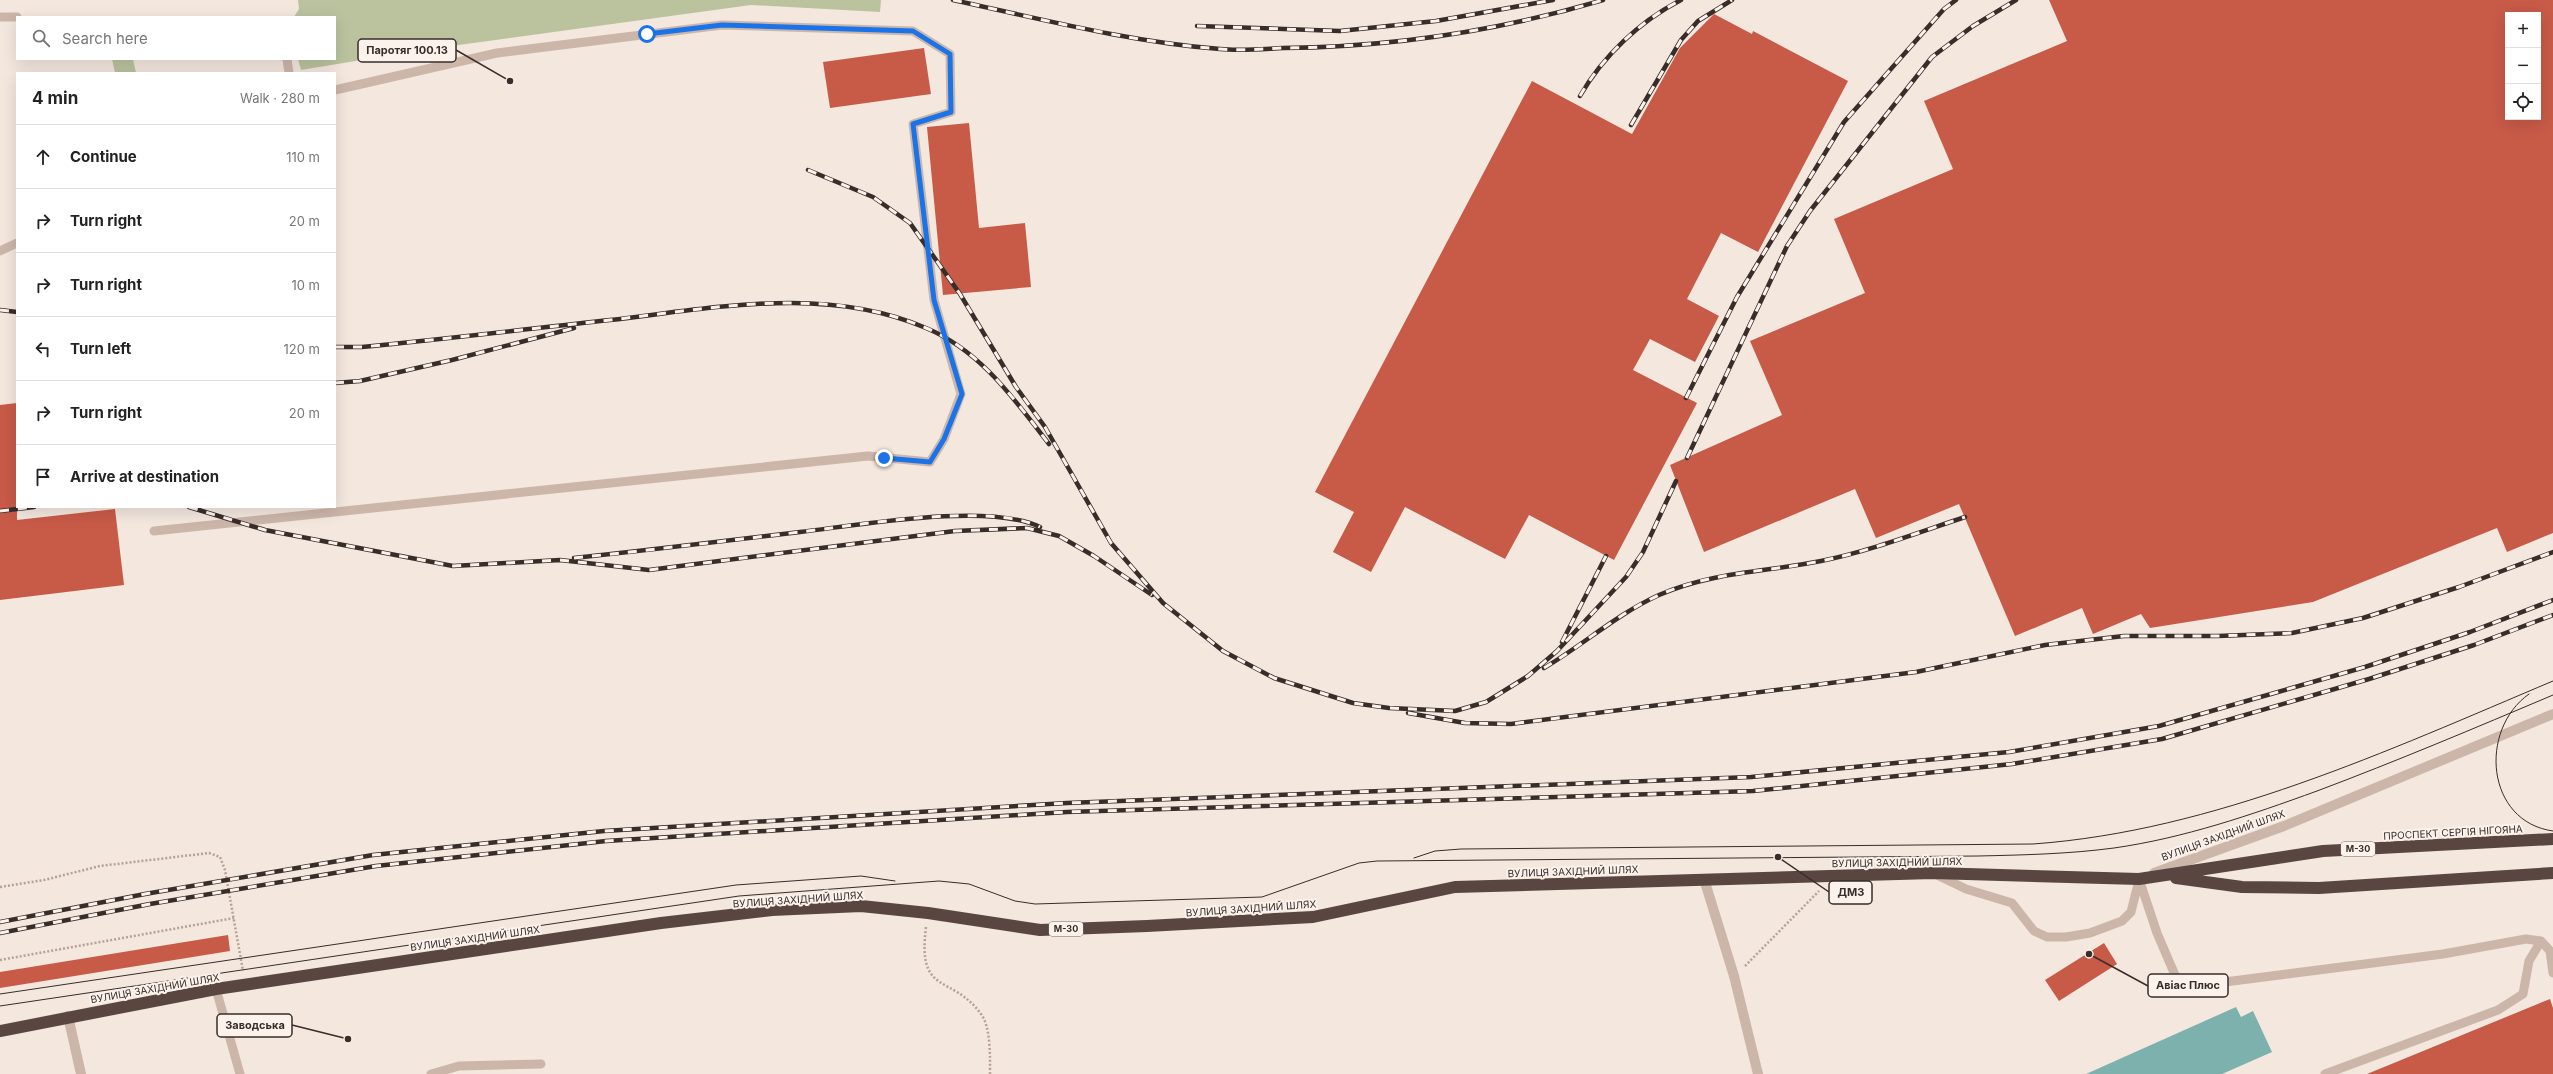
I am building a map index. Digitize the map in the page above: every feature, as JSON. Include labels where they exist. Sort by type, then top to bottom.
[{"type":"highway","name":"ПРОСПЕКТ СЕРГІЯ НІГОЯНА","points":[[2139,879],[2165,877],[2235,863],[2323,851],[2553,839]]},
{"type":"highway","name":"ВУЛИЦЯ ЗАХІДНИЙ ШЛЯХ","points":[[0,1031],[68,1016],[216,989],[653,924],[772,910],[861,906],[928,913],[1040,930],[1155,926],[1313,916],[1455,887],[1933,872],[2139,879]]},
{"type":"highway","name":"ПРОСПЕКТ СЕРГІЯ НІГОЯНА","points":[[2165,877],[2242,887],[2319,888],[2553,873]]},
{"type":"street","name":"ВУЛИЦЯ ЗАХІДНИЙ ШЛЯХ","points":[[2139,879],[2284,826],[2553,714]]},
{"type":"street","points":[[1704,879],[1734,976],[1758,1074]]},
{"type":"street","points":[[68,1016],[80,1074]]},
{"type":"lane","points":[[0,17],[16,17]]},
{"type":"lane","points":[[154,531],[868,456],[930,462],[944,439],[962,394],[934,300],[913,124],[951,112],[950,54],[913,31],[722,25],[496,53],[336,90]]},
{"type":"lane","points":[[287,60],[289,72]]},
{"type":"lane","points":[[0,251],[16,243]]},
{"type":"lane","points":[[1933,872],[1966,888],[2012,903],[2034,931],[2047,937],[2066,937],[2090,933],[2122,921],[2131,912],[2139,879]]},
{"type":"lane","points":[[2139,879],[2157,932],[2178,982],[2217,983],[2443,954],[2526,939],[2541,941],[2550,951],[2553,973]]},
{"type":"lane","points":[[2325,1074],[2498,1010],[2523,994],[2529,961],[2541,941]]},
{"type":"lane","points":[[216,989],[240,1074]]},
{"type":"lane","points":[[431,1074],[459,1066],[542,1064]]},
{"type":"path","points":[[0,887],[44,880],[100,866],[209,853],[220,857],[234,918],[245,985]]},
{"type":"path","points":[[1734,976],[1835,875]]},
{"type":"path","points":[[928,913],[924,945],[924,963],[938,983],[962,994],[982,1015],[990,1044],[990,1074]]},
{"type":"path","points":[[0,960],[234,918]]},
{"type":"green space","points":[[298,0],[881,0],[880,12],[751,5],[422,50],[301,70],[298,60],[336,60],[336,16],[295,16],[299,9]]},
{"type":"green space","points":[[112,60],[133,60],[136,72],[115,72]]},
{"type":"water","points":[[2236,1007],[2241,1017],[2253,1011],[2272,1052],[2222,1074],[2086,1074]]},
{"type":"building","points":[[2049,0],[2553,0],[2553,533],[2507,552],[2497,528],[2313,602],[2150,628],[2141,614],[2093,634],[2082,608],[2015,636],[1959,504],[1876,538],[1855,489],[1704,552],[1670,465],[1782,415],[1750,341],[1865,293],[1834,219],[1953,169],[1924,101],[2067,41]]},
{"type":"building","points":[[1714,14],[1752,34],[1753,31],[1848,81],[1758,252],[1721,233],[1687,299],[1719,316],[1695,362],[1650,339],[1633,370],[1697,403],[1614,560],[1529,515],[1505,559],[1405,507],[1371,572],[1333,552],[1354,512],[1315,492],[1532,81],[1632,134],[1680,48]]},
{"type":"building","points":[[924,48],[931,94],[830,108],[823,62]]},
{"type":"building","points":[[969,123],[979,228],[1025,223],[1031,287],[943,295],[927,127]]},
{"type":"building","points":[[16,403],[17,520],[115,509],[124,585],[0,600],[0,405]]},
{"type":"building","points":[[228,935],[230,951],[0,988],[0,972]]},
{"type":"building","points":[[2104,943],[2117,964],[2059,1001],[2045,980]]},
{"type":"building","points":[[2550,999],[2553,1008],[2553,1074],[2367,1074]]},
{"type":"tram line","points":[[1414,858],[1435,851],[1461,849],[2033,844],[2101,836],[2167,823],[2233,805],[2299,784],[2363,760],[2553,681]]},
{"type":"tram line","points":[[2529,694],[2513,710],[2502,729],[2497,751],[2497,773],[2503,793],[2514,811],[2531,824],[2553,831]]},
{"type":"tram line","points":[[0,1006],[739,896],[939,881],[969,884],[1015,901],[1035,904],[1262,897],[1359,863],[1377,861],[1978,856],[2029,855],[2114,848],[2140,844],[2192,832],[2267,809],[2377,768],[2553,695]]},
{"type":"tram line","points":[[0,994],[736,885],[861,876],[895,881]]},
{"type":"railway","points":[[953,0],[1119,35],[1186,46],[1236,50],[1323,47],[1404,41],[1485,29],[1564,11],[1603,0]]},
{"type":"railway","points":[[1197,26],[1340,31],[1436,21],[1553,0]]},
{"type":"railway","points":[[1580,96],[1600,67],[1624,41],[1651,18],[1681,0]]},
{"type":"railway","points":[[1631,125],[1681,40],[1698,21],[1732,0]]},
{"type":"railway","points":[[1686,398],[1737,297],[1844,122],[1944,9],[1956,0]]},
{"type":"railway","points":[[1687,458],[1787,246],[1810,211],[1932,57],[1973,26],[2016,0]]},
{"type":"railway","points":[[808,170],[873,197],[910,223],[960,294],[1016,387],[1045,427],[1111,543],[1163,603],[1223,651],[1274,678],[1353,703],[1389,708],[1455,711],[1486,702],[1528,676],[1557,651],[1626,577],[1643,552],[1676,481]]},
{"type":"railway","points":[[336,347],[362,347],[393,344],[730,306],[770,303],[810,303],[849,307],[888,315],[926,328],[946,338],[964,350],[995,378],[1023,410],[1049,444]]},
{"type":"railway","points":[[0,310],[16,312]]},
{"type":"railway","points":[[336,383],[360,381],[452,360],[574,328]]},
{"type":"railway","points":[[0,511],[26,508]]},
{"type":"railway","points":[[192,508],[265,530],[453,566],[560,560],[649,570],[955,531],[1027,528],[1059,536],[1094,556],[1152,595]]},
{"type":"railway","points":[[574,558],[923,518],[989,516],[1017,520],[1040,527]]},
{"type":"railway","points":[[1544,668],[1614,620],[1659,595],[1679,587],[1719,577],[1800,565],[1839,557],[1965,517]]},
{"type":"railway","points":[[1408,713],[1465,723],[1511,724],[1916,672],[2045,645],[2124,636],[2218,636],[2292,633],[2363,618],[2459,587],[2553,552]]},
{"type":"railway","points":[[1562,642],[1606,556]]},
{"type":"railway","points":[[0,922],[145,894],[373,855],[604,831],[1067,803],[1751,777],[2009,752],[2159,726],[2365,667],[2470,632],[2553,600]]},
{"type":"railway","points":[[0,933],[150,904],[376,866],[606,841],[1067,812],[1753,791],[2012,764],[2162,739],[2369,679],[2474,645],[2553,615]]},
{"type":"place","name":"Паротяг 100.13","points":[[510,81]]},
{"type":"place","name":"ДМЗ","points":[[1778,857]]},
{"type":"place","name":"Авіас Плюс","points":[[2089,954]]},
{"type":"place","name":"Заводська","points":[[348,1039]]},
{"type":"route","points":[[647,34],[722,25],[913,31],[950,54],[951,112],[913,124],[934,300],[962,394],[944,439],[930,462],[884,458]]}]
